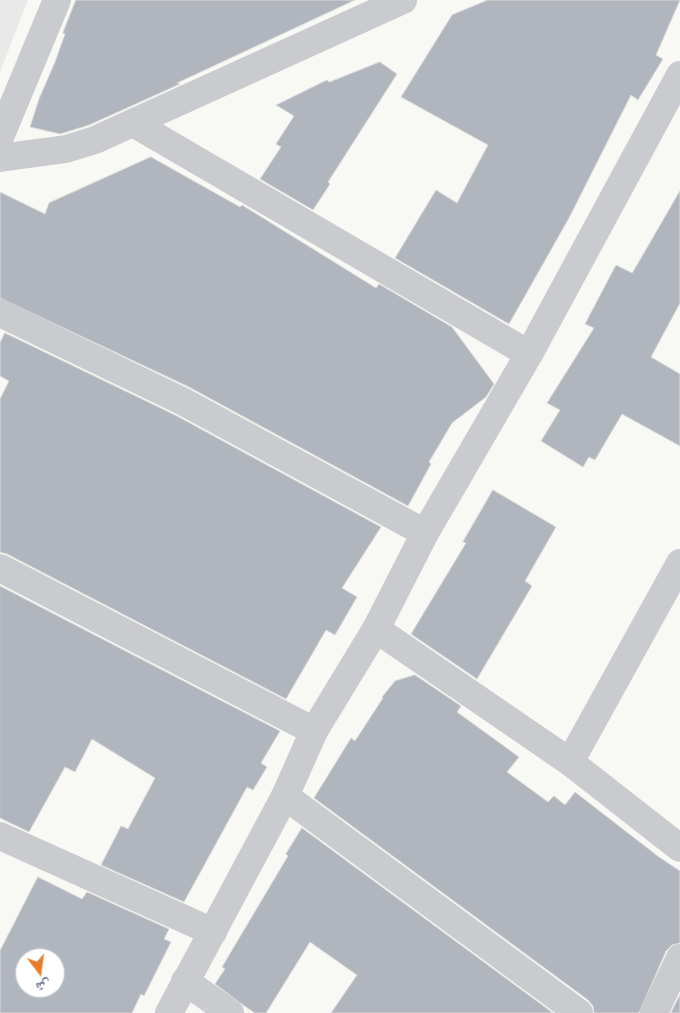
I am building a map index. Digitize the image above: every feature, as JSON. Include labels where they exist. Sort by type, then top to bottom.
[{"type":"street","points":[[0,137],[57,0]]},
{"type":"street","points":[[0,158],[66,149],[134,123],[403,0]]},
{"type":"street","points":[[169,1013],[284,796],[314,730],[376,629],[425,533],[530,354],[680,75]]},
{"type":"street","points":[[134,123],[530,354]]},
{"type":"street","points":[[0,313],[182,401],[425,533]]},
{"type":"street","points":[[570,762],[680,563]]},
{"type":"street","points":[[0,568],[314,730]]},
{"type":"street","points":[[376,629],[570,762],[680,848]]},
{"type":"street","points":[[284,796],[579,1013]]},
{"type":"street","points":[[0,836],[213,932]]},
{"type":"street","points":[[654,1013],[680,958]]},
{"type":"street","points":[[184,982],[230,1013]]},
{"type":"shaded area","points":[[0,0],[28,0],[0,72]]},
{"type":"building","points":[[76,0],[355,0],[177,83],[180,84],[89,125],[60,134],[30,127]]},
{"type":"building","points":[[488,0],[680,0],[656,55],[663,59],[638,100],[631,95],[569,218],[509,324],[395,258],[436,190],[457,203],[488,145],[401,97],[452,15]]},
{"type":"building","points":[[380,62],[397,74],[328,182],[330,184],[313,210],[260,179],[281,147],[276,144],[294,116],[276,105],[327,80],[329,82]]},
{"type":"building","points":[[151,157],[240,207],[242,205],[376,288],[379,284],[452,327],[494,384],[486,397],[452,423],[429,462],[431,464],[408,506],[189,387],[0,298],[0,192],[45,214],[49,203]]},
{"type":"building","points":[[680,191],[680,303],[651,357],[680,374],[680,446],[622,414],[595,460],[589,457],[583,467],[541,441],[560,410],[547,403],[594,328],[585,324],[616,265],[632,273]]},
{"type":"building","points":[[5,333],[175,415],[381,527],[342,588],[357,597],[335,635],[326,630],[286,699],[0,552],[0,399],[9,381],[0,376],[0,343]]},
{"type":"building","points":[[493,490],[556,527],[525,581],[532,586],[477,679],[411,634],[466,543],[463,542]]},
{"type":"building","points":[[0,586],[280,731],[261,763],[267,767],[253,790],[247,787],[184,902],[101,865],[121,826],[128,829],[155,778],[92,739],[75,772],[65,767],[29,832],[0,818]]},
{"type":"building","points":[[415,675],[461,706],[457,712],[519,757],[507,772],[548,802],[554,796],[565,805],[575,792],[680,871],[680,943],[672,945],[666,951],[639,1013],[594,1013],[593,1006],[588,1000],[314,798],[351,738],[355,741],[382,697],[395,681]]},
{"type":"building","points":[[302,828],[553,1013],[331,1013],[357,975],[310,942],[266,1013],[255,1013],[243,1005],[215,984],[225,969],[222,967],[288,856],[286,854]]},
{"type":"building","points":[[38,877],[82,899],[87,892],[169,929],[164,939],[171,942],[144,996],[141,994],[132,1013],[0,1013],[0,951]]},
{"type":"building","points":[[680,995],[680,1013],[671,1013]]}]
